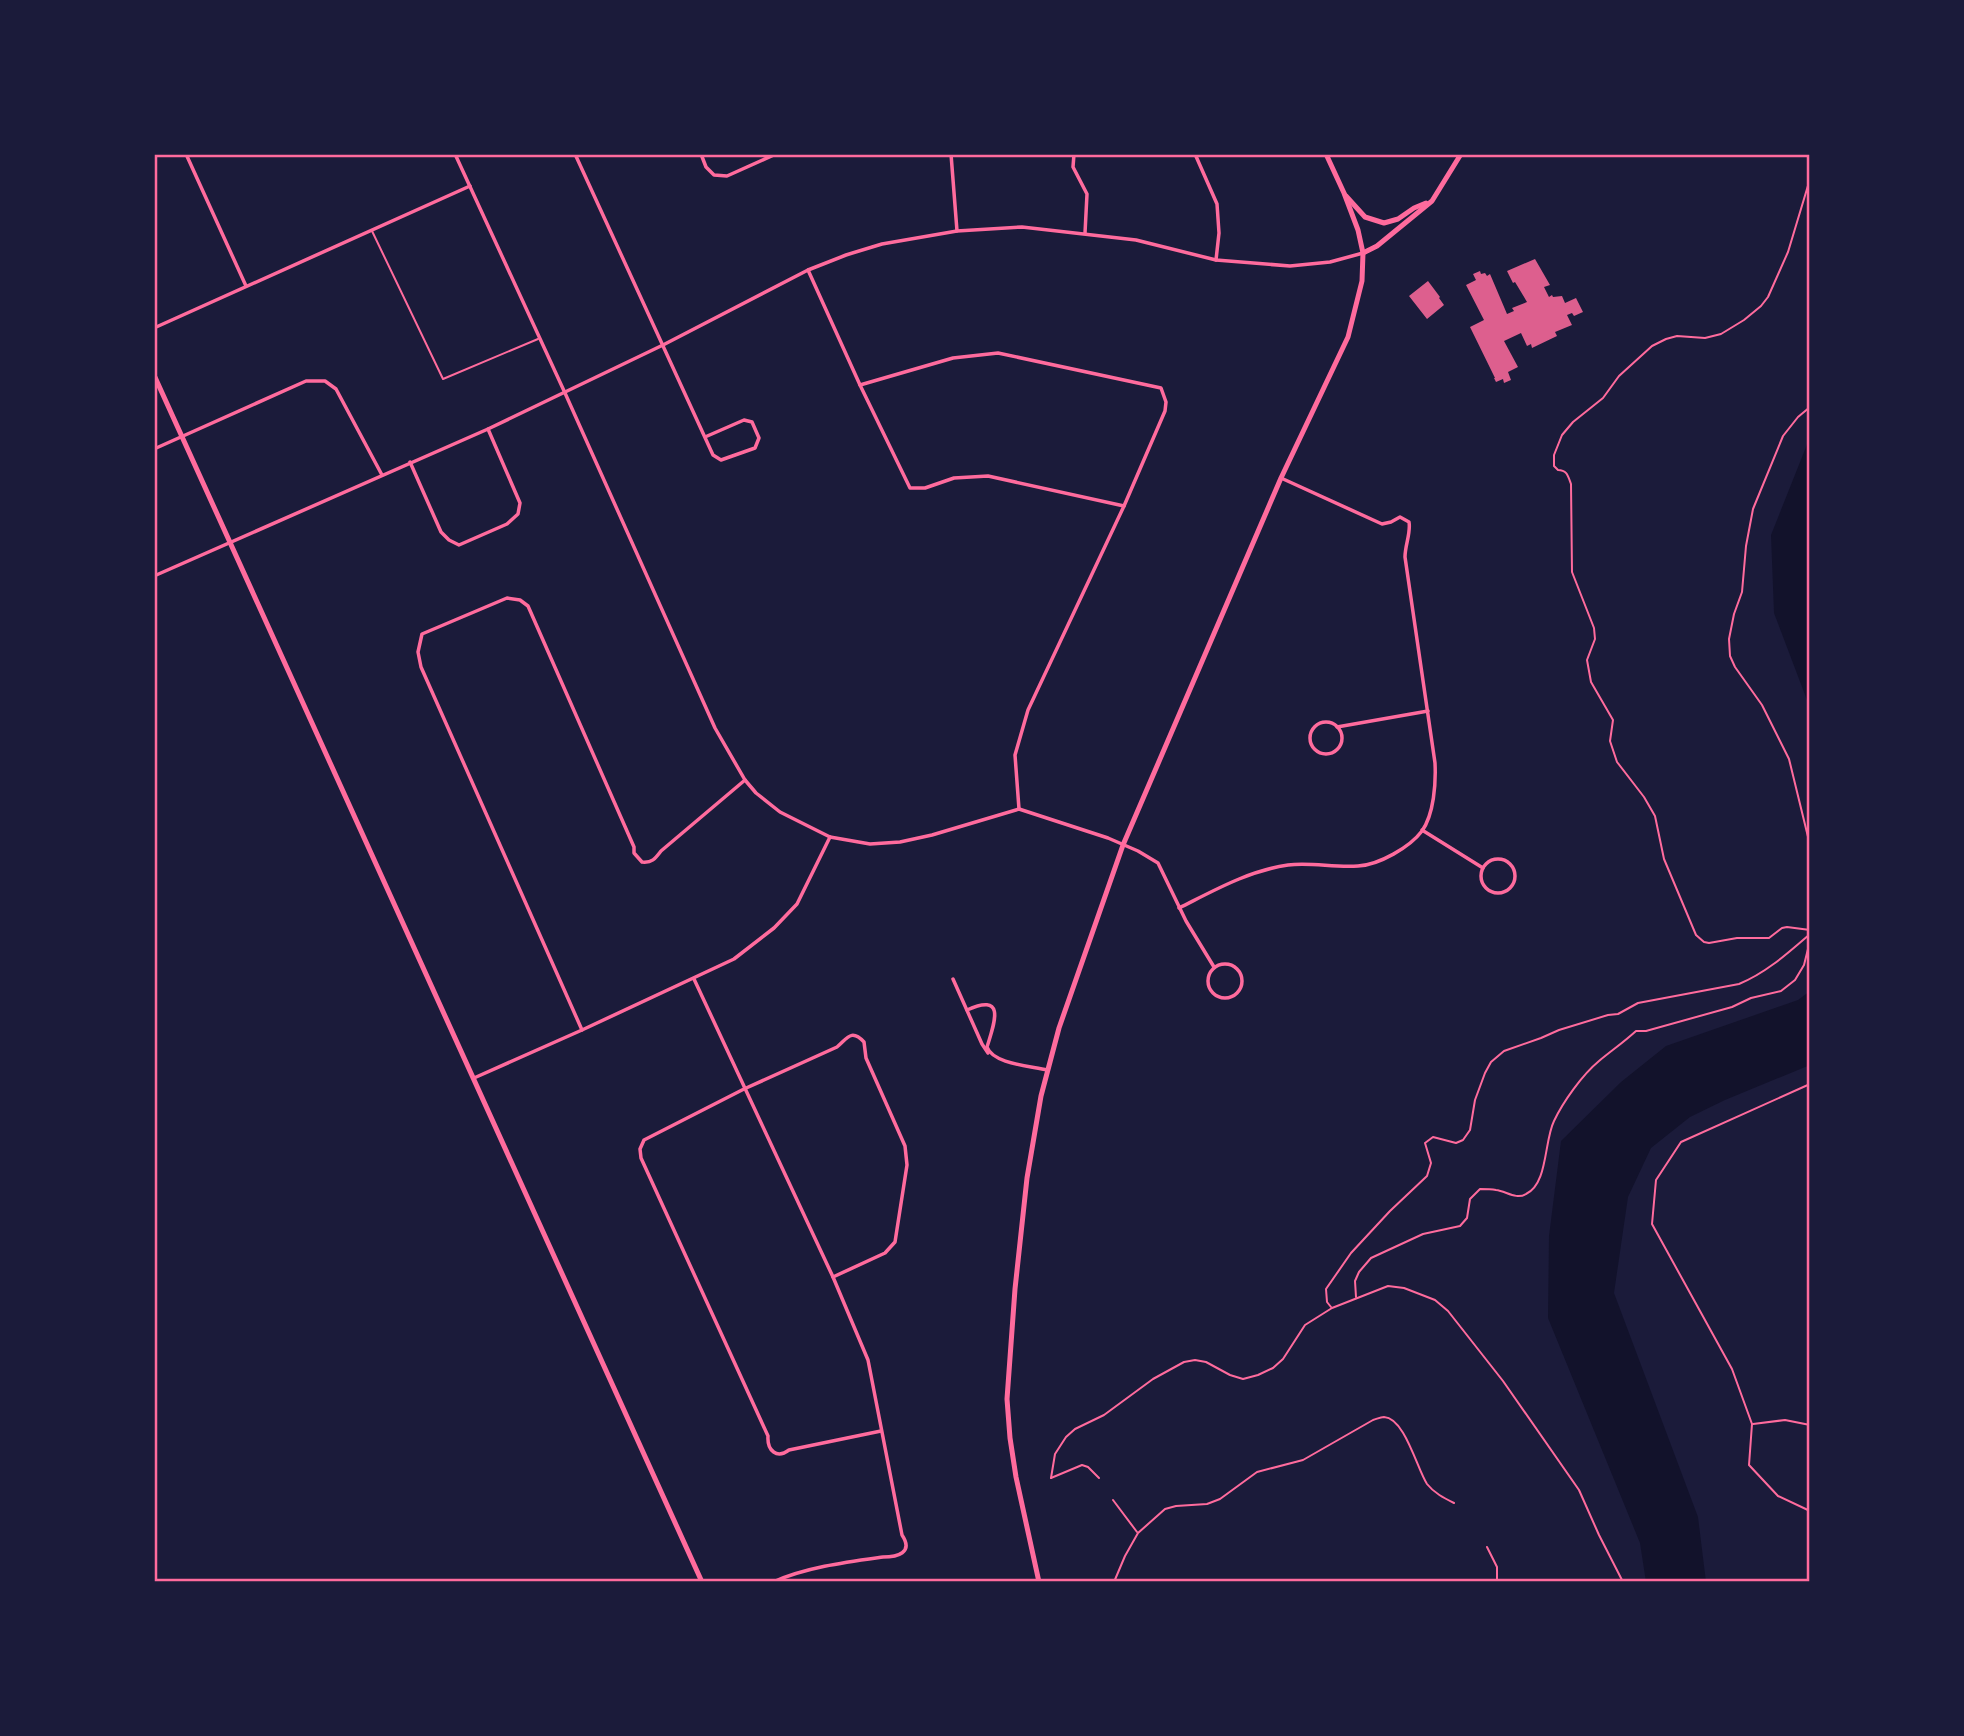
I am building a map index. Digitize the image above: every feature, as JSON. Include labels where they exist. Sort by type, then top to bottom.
[{"type":"main road","points":[[1039,1582],[1016,1477],[1007,1399],[1027,1178],[1041,1096],[1059,1028],[1123,845],[1281,478],[1348,337],[1362,281],[1363,253],[1358,230],[1326,154]]},
{"type":"main road","points":[[1363,253],[1377,246],[1432,201],[1461,154]]},
{"type":"main road","points":[[1344,193],[1365,217],[1384,223],[1398,219],[1414,208],[1432,201]]},
{"type":"main road","points":[[154,375],[702,1582]]},
{"type":"street","points":[[186,154],[246,286]]},
{"type":"street","points":[[455,154],[712,722],[745,780],[756,793],[780,812],[830,837],[870,844],[900,842],[932,835],[1019,809],[1108,838],[1158,863],[1179,908],[1214,967]]},
{"type":"street","points":[[575,154],[713,455],[721,460],[755,448],[759,438],[752,422],[744,420],[705,437]]},
{"type":"street","points":[[701,154],[706,167],[714,175],[727,176],[776,154]]},
{"type":"street","points":[[951,154],[957,231]]},
{"type":"street","points":[[1074,154],[1073,167],[1087,194],[1085,233]]},
{"type":"street","points":[[1195,154],[1217,204],[1219,233],[1216,260]]},
{"type":"street","points":[[154,328],[470,186]]},
{"type":"street","points":[[154,576],[565,393],[808,270],[882,244],[957,231],[1021,227],[1136,240],[1216,260],[1290,266],[1331,262],[1363,253]]},
{"type":"street","points":[[808,270],[910,488],[925,488],[954,478],[988,476],[1124,506]]},
{"type":"street","points":[[860,385],[953,358],[998,353],[1161,387],[1166,411],[1028,710],[1015,755],[1019,809]]},
{"type":"street","points":[[154,449],[306,381],[325,380],[336,389],[382,475]]},
{"type":"street","points":[[410,462],[441,532],[459,545],[471,540],[508,524],[518,514],[520,503],[488,429]]},
{"type":"street","points":[[1179,908],[1242,877],[1263,870],[1297,864],[1347,867],[1374,863],[1395,853],[1422,830],[1432,806],[1435,763],[1405,557],[1410,528],[1408,520],[1400,517],[1382,524],[1281,478]]},
{"type":"street","points":[[582,1030],[421,667],[418,652],[422,634],[508,598],[520,600],[528,606],[634,847],[634,853],[642,862],[650,862],[656,858],[745,780]]},
{"type":"street","points":[[1337,727],[1342,737],[1336,751],[1325,754],[1315,751],[1310,742],[1311,732],[1323,722],[1337,727],[1428,711]]},
{"type":"street","points":[[1422,830],[1483,868]]},
{"type":"street","points":[[474,1078],[733,959],[774,928],[797,904],[830,837]]},
{"type":"street","points":[[1496,859],[1507,861],[1514,870],[1516,880],[1505,892],[1500,894],[1490,891],[1485,888],[1481,878],[1483,868],[1486,863],[1496,859]]},
{"type":"street","points":[[1231,964],[1240,971],[1242,982],[1238,993],[1222,998],[1212,992],[1208,982],[1214,967],[1231,964]]},
{"type":"street","points":[[694,979],[833,1277],[867,1360],[902,1535],[906,1542],[902,1553],[893,1557],[808,1570],[773,1582]]},
{"type":"street","points":[[953,979],[984,1048],[990,1055],[1047,1070]]},
{"type":"street","points":[[967,1010],[979,1004],[987,1004],[993,1008],[996,1016],[988,1048],[997,1058]]},
{"type":"street","points":[[833,1277],[881,1255],[895,1242],[908,1165],[905,1146],[866,1058],[864,1042],[855,1036],[847,1037],[837,1047],[744,1089],[644,1140],[640,1149],[641,1158],[768,1436],[767,1443],[771,1451],[781,1454],[789,1450],[881,1431]]},
{"type":"lane","points":[[372,230],[443,379],[540,338]]},
{"type":"path","points":[[1810,178],[1788,252],[1768,297],[1761,306],[1721,334],[1705,338],[1677,337],[1652,346],[1619,376],[1603,398],[1573,422],[1562,435],[1554,455],[1554,466],[1568,474],[1571,484],[1572,572],[1594,628],[1595,639],[1587,660],[1591,682],[1613,720],[1610,741],[1617,762],[1655,816],[1664,859],[1696,935],[1709,943],[1737,938],[1769,938],[1787,927],[1810,932]]},
{"type":"path","points":[[1810,407],[1783,436],[1753,509],[1742,592],[1729,639],[1730,656],[1735,667],[1762,705],[1789,759],[1810,845]]},
{"type":"path","points":[[1332,1308],[1327,1302],[1325,1289],[1351,1253],[1427,1176],[1431,1163],[1425,1143],[1433,1137],[1456,1143],[1463,1140],[1470,1130],[1475,1100],[1485,1073],[1491,1062],[1504,1051],[1559,1030],[1618,1014],[1638,1003],[1753,979],[1810,932]]},
{"type":"path","points":[[1356,1298],[1355,1281],[1362,1266],[1378,1254],[1406,1244],[1423,1234],[1460,1226],[1467,1218],[1471,1199],[1480,1189],[1496,1190],[1515,1196],[1525,1195],[1535,1188],[1541,1177],[1553,1122],[1570,1095],[1597,1062],[1636,1031],[1646,1031],[1720,1011],[1751,998],[1781,990],[1800,973],[1810,941]]},
{"type":"path","points":[[1810,1084],[1681,1142],[1656,1180],[1652,1224],[1732,1369],[1752,1424],[1749,1465],[1778,1496],[1810,1511]]},
{"type":"path","points":[[1099,1478],[1082,1465],[1051,1478],[1055,1454],[1066,1437],[1075,1430],[1104,1415],[1153,1379],[1184,1362],[1195,1360],[1206,1362],[1230,1375],[1243,1378],[1258,1375],[1273,1368],[1283,1359],[1305,1325],[1332,1308],[1388,1286],[1405,1288],[1435,1300],[1448,1311],[1503,1381],[1579,1490],[1623,1582]]},
{"type":"path","points":[[1114,1582],[1138,1533],[1165,1510],[1176,1506],[1208,1504],[1220,1499],[1257,1472],[1303,1460],[1373,1420],[1384,1417],[1391,1419],[1403,1433],[1430,1487],[1454,1503]]},
{"type":"path","points":[[1752,1424],[1785,1420],[1810,1425]]},
{"type":"path","points":[[1113,1500],[1138,1533]]},
{"type":"path","points":[[1487,1547],[1497,1567],[1497,1582]]},
{"type":"shaded area","points":[[1810,437],[1810,708],[1774,613],[1771,535]]},
{"type":"shaded area","points":[[1810,991],[1810,1065],[1690,1117],[1651,1148],[1628,1197],[1614,1293],[1698,1517],[1706,1582],[1646,1582],[1640,1543],[1548,1318],[1549,1236],[1561,1141],[1621,1082],[1666,1046],[1798,1000]]},
{"type":"building","points":[[1535,259],[1550,285],[1544,287],[1549,297],[1562,296],[1565,303],[1576,298],[1583,312],[1574,316],[1572,313],[1567,315],[1572,325],[1555,332],[1557,336],[1532,348],[1531,344],[1527,346],[1521,333],[1504,341],[1518,367],[1508,372],[1511,380],[1496,382],[1470,327],[1484,320],[1466,285],[1476,280],[1473,274],[1480,271],[1487,276],[1490,274],[1507,314],[1514,311],[1512,308],[1527,302],[1507,271]]},
{"type":"building","points":[[1428,281],[1444,305],[1427,319],[1409,296]]}]
